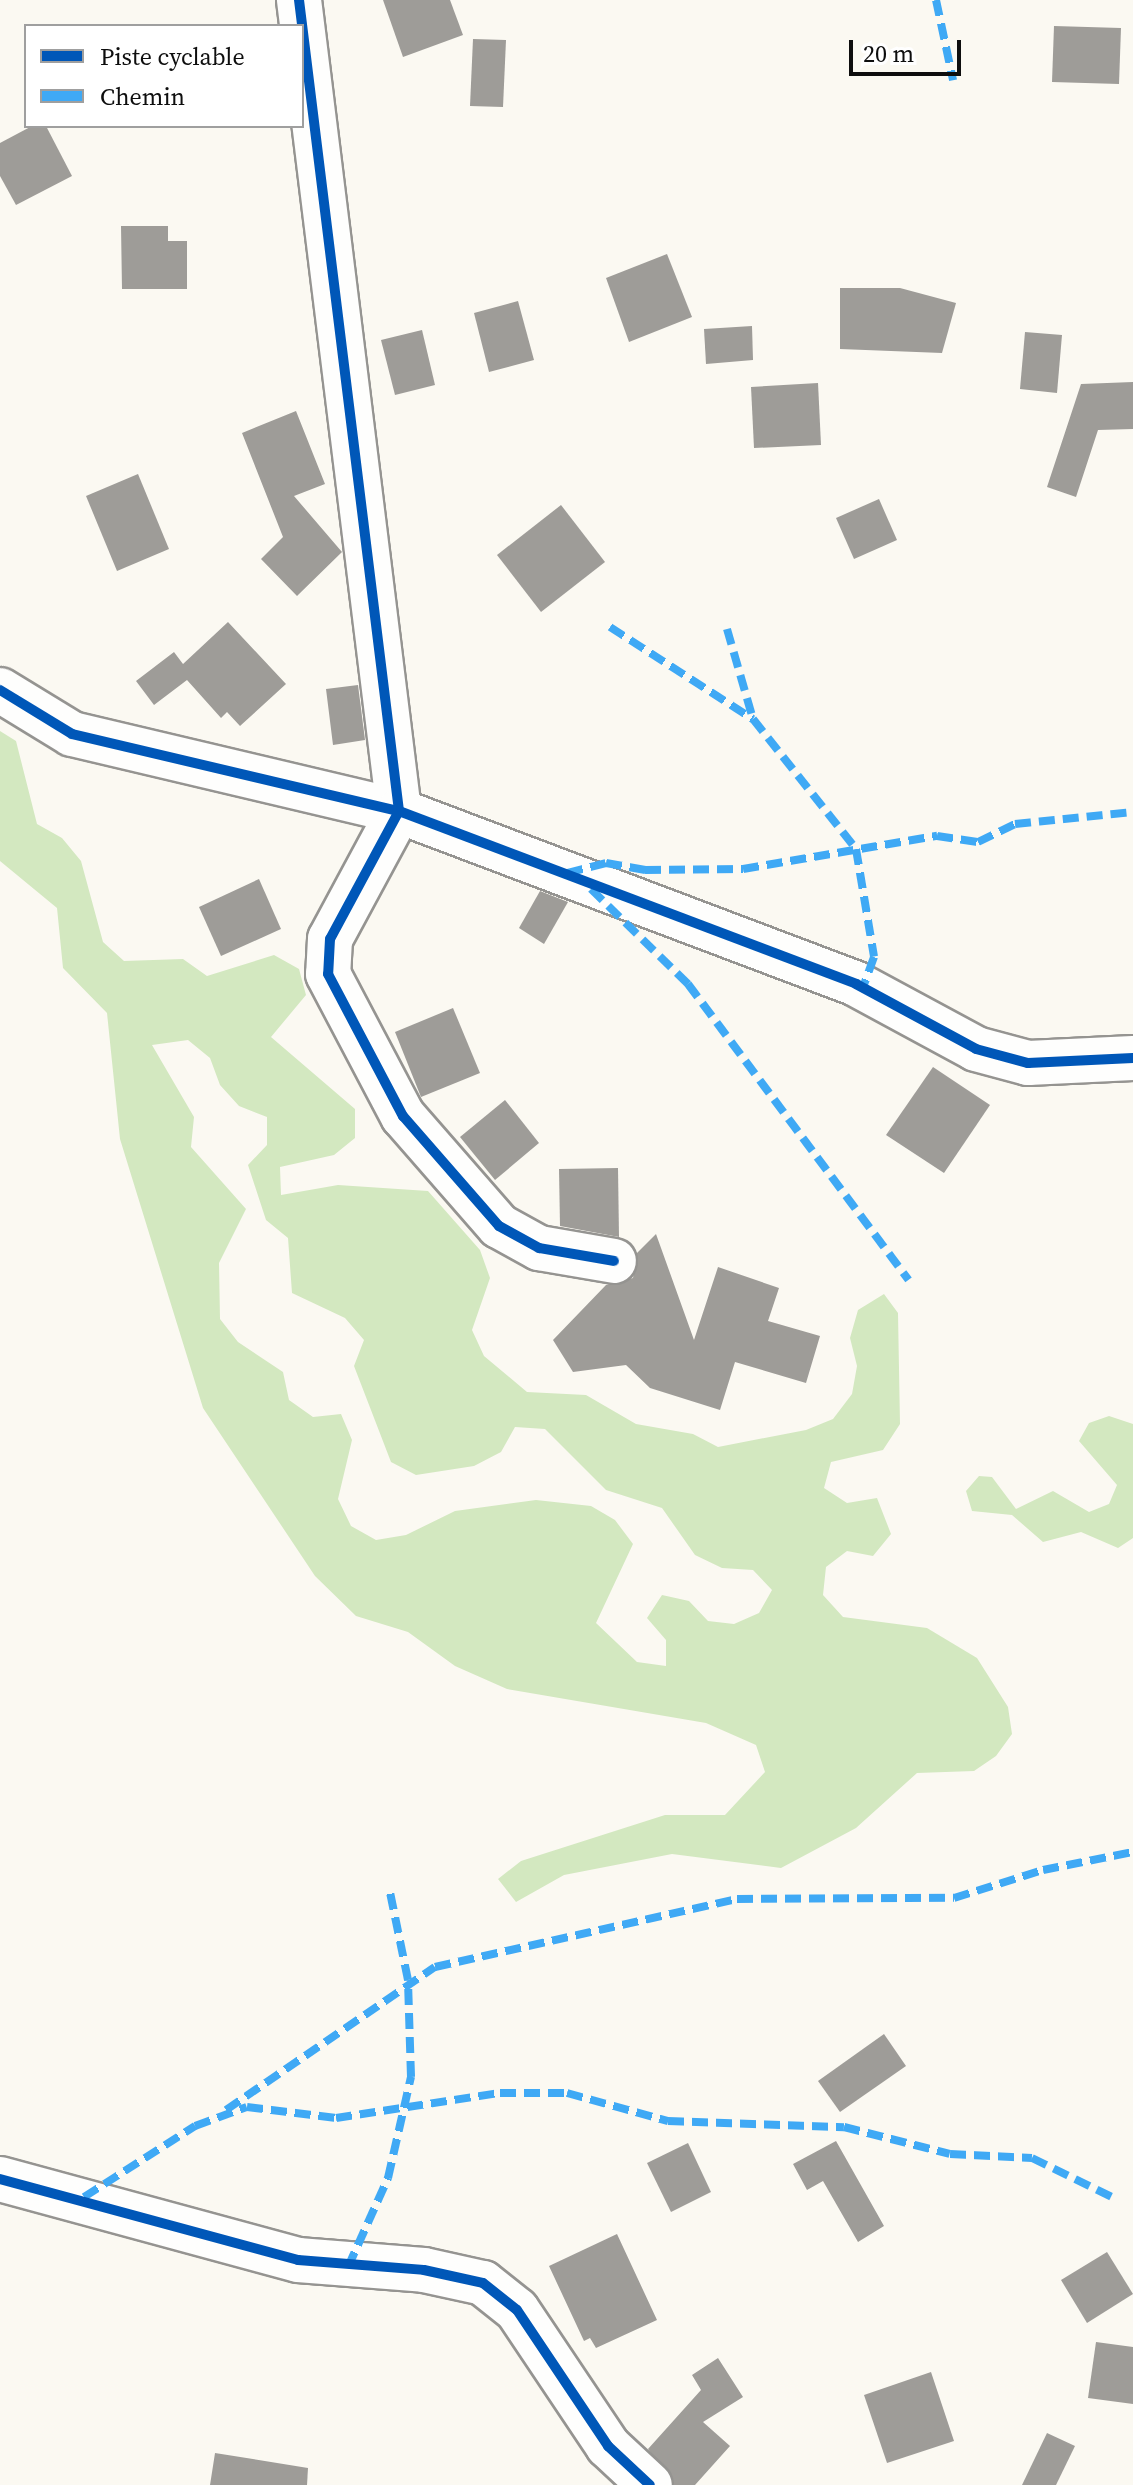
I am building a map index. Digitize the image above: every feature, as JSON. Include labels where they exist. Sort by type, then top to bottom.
[{"type":"street","points":[[299,0],[302,24]]},
{"type":"street","points":[[304,41],[399,811],[330,939],[328,974],[403,1116],[499,1226],[539,1248],[614,1261]]},
{"type":"street","points":[[0,690],[72,734],[399,811],[856,984],[976,1049],[1028,1063],[1133,1058]]},
{"type":"street","points":[[0,2179],[298,2260],[424,2270],[483,2283],[517,2310],[608,2446],[650,2485]]},
{"type":"green space","points":[[0,731],[16,741],[37,824],[62,838],[81,861],[103,942],[124,961],[183,959],[207,976],[274,955],[299,969],[306,995],[271,1037],[355,1109],[355,1138],[334,1155],[280,1167],[281,1195],[338,1185],[428,1191],[480,1250],[490,1278],[472,1330],[484,1356],[527,1392],[586,1395],[636,1424],[693,1434],[718,1447],[806,1430],[833,1419],[852,1394],[857,1366],[850,1338],[858,1310],[884,1294],[898,1313],[900,1424],[883,1450],[831,1462],[824,1488],[847,1503],[877,1498],[891,1534],[873,1556],[847,1551],[826,1567],[823,1595],[843,1617],[927,1628],[977,1658],[1008,1707],[1012,1734],[996,1756],[974,1771],[917,1773],[856,1828],[781,1868],[672,1854],[564,1875],[516,1902],[498,1879],[521,1861],[665,1815],[725,1815],[765,1772],[756,1745],[706,1723],[507,1689],[455,1666],[408,1632],[356,1616],[315,1576],[203,1408],[120,1139],[107,1013],[63,968],[57,908],[0,861]],"holes":[[[188,1040],[210,1058],[220,1085],[239,1106],[267,1117],[267,1145],[248,1165],[266,1220],[288,1238],[292,1293],[345,1318],[364,1340],[354,1366],[391,1462],[416,1475],[474,1466],[501,1452],[515,1427],[545,1429],[606,1490],[662,1508],[695,1555],[722,1568],[753,1570],[772,1590],[759,1613],[734,1624],[708,1621],[689,1601],[662,1595],[647,1618],[666,1640],[666,1666],[637,1662],[596,1623],[633,1544],[615,1520],[591,1506],[536,1500],[455,1511],[406,1535],[376,1540],[351,1526],[338,1499],[352,1440],[341,1414],[313,1417],[289,1400],[283,1372],[238,1342],[220,1319],[219,1263],[246,1209],[191,1147],[194,1117],[152,1045]]]},
{"type":"green space","points":[[1109,1416],[1133,1424],[1133,1538],[1118,1548],[1081,1532],[1043,1542],[1012,1515],[972,1511],[966,1491],[979,1476],[992,1477],[1016,1509],[1053,1491],[1089,1512],[1109,1504],[1117,1485],[1079,1441],[1089,1423]]},
{"type":"building","points":[[383,0],[450,0],[463,35],[403,57]]},
{"type":"building","points":[[1054,26],[1121,28],[1119,84],[1052,82]]},
{"type":"building","points":[[473,39],[506,40],[503,107],[470,106]]},
{"type":"building","points":[[28,128],[47,128],[72,176],[16,205],[0,176],[0,143]]},
{"type":"building","points":[[121,226],[168,226],[168,241],[187,241],[187,289],[122,289]]},
{"type":"building","points":[[667,254],[692,317],[629,342],[606,278]]},
{"type":"building","points":[[840,288],[900,288],[956,303],[942,353],[840,349]]},
{"type":"building","points":[[518,301],[534,360],[489,372],[474,313]]},
{"type":"building","points":[[752,326],[753,360],[706,364],[704,329]]},
{"type":"building","points":[[422,330],[435,385],[395,395],[381,340]]},
{"type":"building","points":[[1025,332],[1062,335],[1057,393],[1020,389]]},
{"type":"building","points":[[1133,382],[1133,429],[1098,430],[1076,497],[1047,487],[1081,384]]},
{"type":"building","points":[[818,383],[821,445],[754,448],[751,387]]},
{"type":"building","points":[[296,411],[325,484],[294,496],[342,552],[297,596],[261,559],[283,537],[242,433]]},
{"type":"building","points":[[138,474],[169,549],[117,571],[86,496]]},
{"type":"building","points":[[879,499],[897,540],[854,559],[836,518]]},
{"type":"building","points":[[561,505],[605,562],[541,612],[497,555]]},
{"type":"building","points":[[228,622],[286,684],[240,726],[227,712],[221,718],[187,680],[154,705],[136,681],[174,652],[183,664]]},
{"type":"building","points":[[358,685],[365,740],[333,745],[326,689]]},
{"type":"building","points":[[259,879],[281,929],[221,956],[199,907]]},
{"type":"building","points":[[540,891],[568,902],[544,944],[519,928]]},
{"type":"building","points":[[453,1008],[480,1073],[421,1097],[395,1032]]},
{"type":"building","points":[[933,1067],[990,1105],[944,1173],[886,1135]]},
{"type":"building","points":[[505,1100],[539,1143],[495,1180],[460,1137]]},
{"type":"building","points":[[618,1168],[619,1237],[560,1226],[559,1169]]},
{"type":"building","points":[[656,1234],[694,1340],[718,1267],[779,1288],[768,1321],[820,1336],[806,1383],[735,1362],[720,1410],[650,1388],[626,1365],[573,1372],[553,1340],[606,1285],[633,1278],[637,1253]]},
{"type":"building","points":[[884,2034],[906,2066],[840,2112],[818,2081]]},
{"type":"building","points":[[836,2141],[884,2226],[858,2242],[823,2181],[807,2190],[793,2164]]},
{"type":"building","points":[[688,2143],[711,2192],[671,2212],[647,2163]]},
{"type":"building","points":[[617,2234],[657,2320],[596,2348],[590,2338],[584,2341],[549,2266]]},
{"type":"building","points":[[1107,2252],[1133,2294],[1087,2323],[1061,2280]]},
{"type":"building","points":[[1096,2342],[1133,2347],[1133,2404],[1088,2398]]},
{"type":"building","points":[[718,2358],[743,2397],[703,2422],[730,2446],[695,2485],[674,2485],[648,2449],[701,2390],[692,2375]]},
{"type":"building","points":[[931,2372],[954,2441],[887,2463],[864,2395]]},
{"type":"building","points":[[1047,2433],[1075,2446],[1056,2485],[1022,2485]]},
{"type":"building","points":[[215,2453],[308,2468],[307,2485],[210,2485]]},
{"type":"marked path","points":[[936,0],[953,80]]},
{"type":"marked path","points":[[610,627],[753,719],[856,849],[874,957],[863,988]]},
{"type":"marked path","points":[[727,629],[753,719]]},
{"type":"marked path","points":[[567,873],[606,863],[645,870],[743,869],[937,836],[978,842],[1015,824],[1133,812]]},
{"type":"marked path","points":[[591,889],[688,984],[909,1280]]},
{"type":"marked path","points":[[226,2110],[435,1967],[737,1899],[954,1898],[1043,1870],[1133,1852]]},
{"type":"marked path","points":[[348,2267],[388,2178],[411,2077],[408,1980],[390,1892]]},
{"type":"marked path","points":[[84,2197],[195,2126],[247,2107],[336,2118],[500,2093],[567,2093],[668,2121],[844,2127],[950,2154],[1032,2158],[1118,2200]]},
{"type":"cycle path","points":[[299,0],[302,24]]},
{"type":"cycle path","points":[[304,41],[399,811],[330,939],[328,974],[403,1116],[499,1226],[539,1248],[614,1261]]},
{"type":"cycle path","points":[[0,690],[72,734],[399,811],[856,984],[976,1049],[1028,1063],[1133,1058]]},
{"type":"cycle path","points":[[0,2179],[298,2260],[424,2270],[483,2283],[517,2310],[608,2446],[650,2485]]}]
